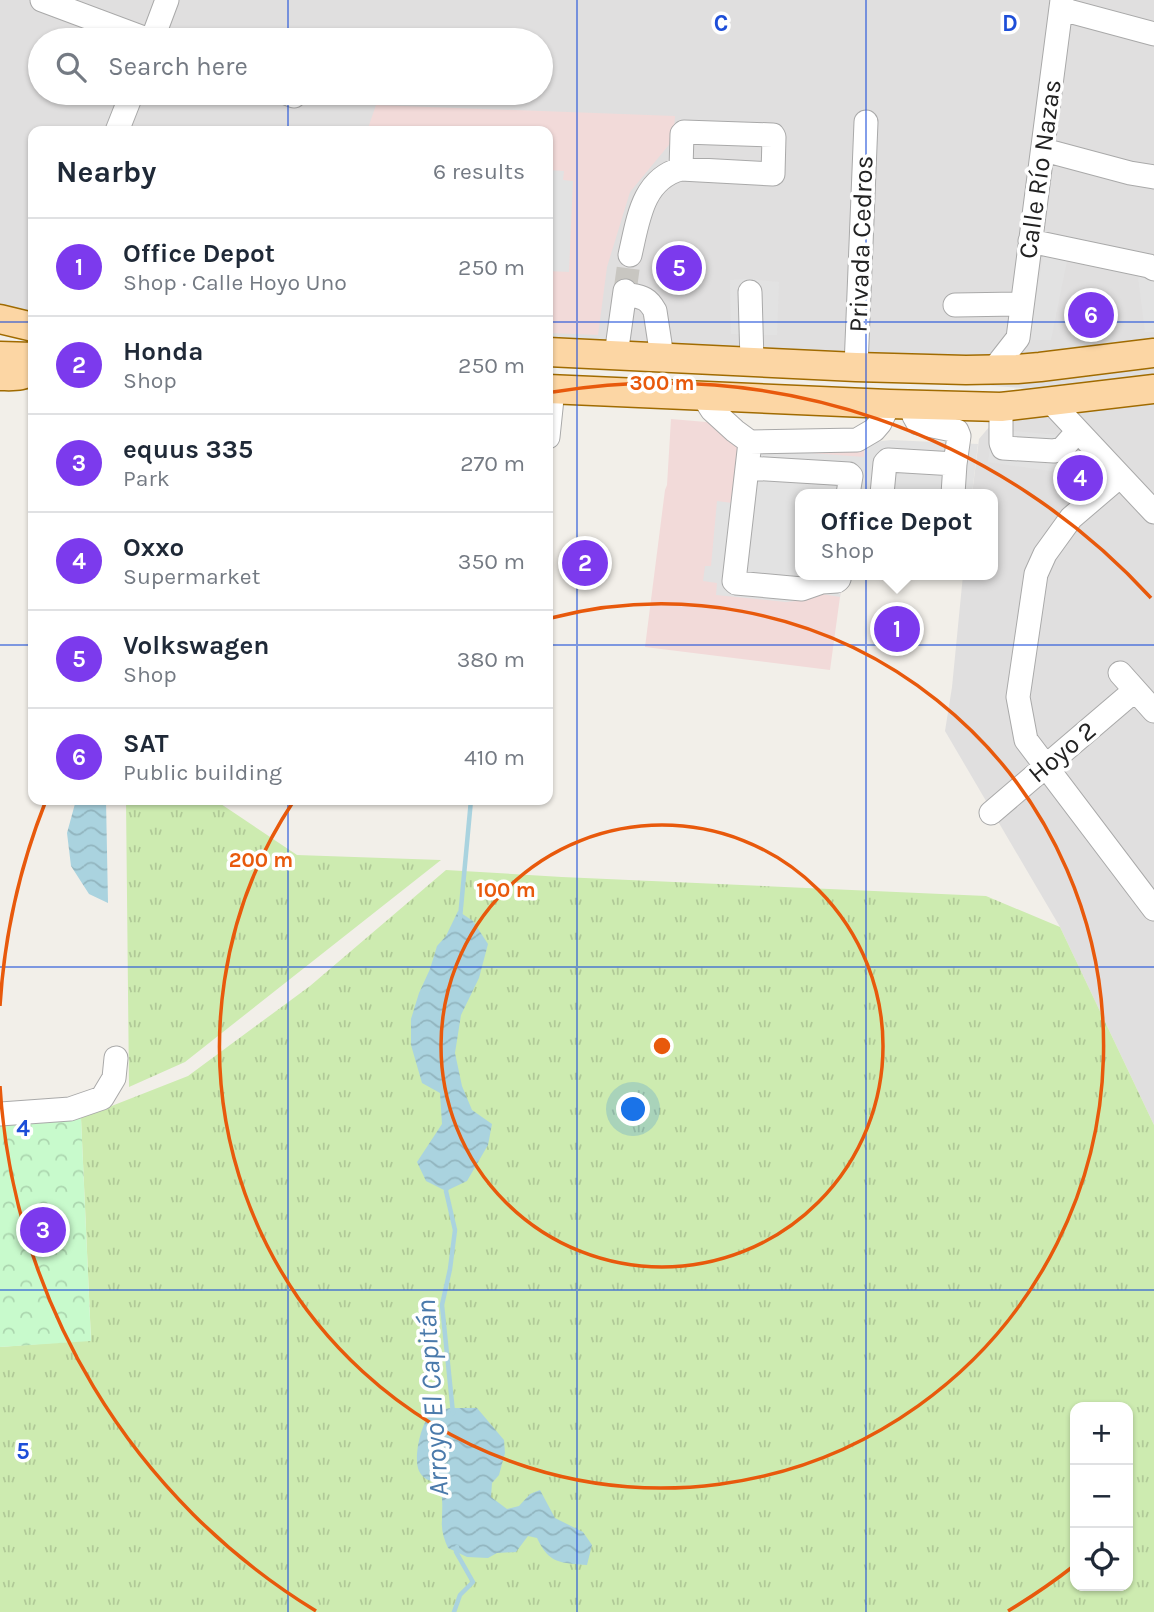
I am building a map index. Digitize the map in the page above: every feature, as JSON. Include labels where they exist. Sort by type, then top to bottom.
[{"type":"main road","points":[[0,319],[28,327]]},
{"type":"main road","points":[[0,328],[28,328]]},
{"type":"main road","points":[[553,352],[856,367],[993,370],[1040,367],[1154,352]]},
{"type":"main road","points":[[0,356],[28,357]]},
{"type":"main road","points":[[0,376],[28,373]]},
{"type":"main road","points":[[553,389],[1001,407],[1154,389]]},
{"type":"street","points":[[42,0],[118,28]]},
{"type":"street","points":[[156,28],[167,0]]},
{"type":"street","points":[[1062,4],[1154,34]]},
{"type":"street","name":"Calle Río Nazas","points":[[1018,338],[1062,4]]},
{"type":"street","points":[[119,126],[127,105]]},
{"type":"street","name":"Privada Cedros","points":[[856,367],[866,122]]},
{"type":"street","points":[[1044,150],[1154,177]]},
{"type":"street","points":[[630,255],[645,199],[662,177],[681,170]]},
{"type":"street","points":[[1030,241],[1154,269]]},
{"type":"street","points":[[750,292],[752,361]]},
{"type":"street","points":[[616,355],[625,293],[646,298],[652,304],[662,357]]},
{"type":"street","points":[[955,304],[1022,304]]},
{"type":"street","points":[[993,370],[1018,338],[1028,355],[1040,367]]},
{"type":"street","points":[[703,396],[712,410],[750,442],[857,440],[874,430],[900,404],[918,423],[957,431],[959,436],[954,489]]},
{"type":"street","points":[[1050,401],[1154,512]]},
{"type":"street","points":[[1001,407],[1003,448],[1054,451],[1062,449],[1077,432]]},
{"type":"street","points":[[750,442],[734,581],[802,589],[820,582],[838,580]]},
{"type":"street","points":[[883,489],[887,461],[956,464]]},
{"type":"street","points":[[748,468],[850,474],[848,489]]},
{"type":"street","points":[[1119,477],[1071,518],[1045,554],[1036,574],[1017,697],[1026,740],[1154,909]]},
{"type":"street","name":"Hoyo 2","points":[[991,813],[1045,766],[1127,682],[1154,711]]},
{"type":"street","points":[[0,1114],[70,1108],[102,1098],[114,1078],[116,1058]]},
{"type":"shaded area","points":[[0,0],[1154,0],[1154,1125],[1060,927],[945,731],[963,580],[998,580],[998,489],[973,489],[979,439],[1022,388],[553,353],[553,126],[28,126],[28,315],[0,313]]},
{"type":"shaded area","points":[[376,105],[675,116],[673,140],[630,192],[607,267],[598,335],[553,333],[553,126],[369,126]]},
{"type":"shaded area","points":[[553,170],[564,171],[563,180],[573,181],[569,272],[553,271]]},
{"type":"shaded area","points":[[1046,239],[1154,258],[1154,332],[1145,332],[1138,277],[1067,261],[1051,340],[1029,340]]},
{"type":"shaded area","points":[[730,280],[779,282],[777,335],[731,334]]},
{"type":"shaded area","points":[[671,419],[718,423],[748,431],[866,433],[864,457],[810,489],[795,489],[795,580],[842,580],[830,670],[645,647],[667,485]]},
{"type":"shaded area","points":[[1001,430],[1060,435],[1081,458],[1063,473],[988,462],[991,441]]},
{"type":"shaded area","points":[[891,440],[978,444],[973,489],[795,489],[795,580],[842,580],[840,597],[816,593],[807,600],[786,602],[716,595],[717,583],[703,581],[705,566],[711,566],[717,501],[740,504],[746,448],[864,457],[865,443]]},
{"type":"green space","points":[[126,805],[222,805],[297,855],[441,860],[185,1062],[129,1087]]},
{"type":"green space","points":[[446,870],[986,896],[1060,927],[1154,1125],[1154,1612],[0,1612],[0,1347],[91,1340],[81,1118],[188,1076],[310,986]]},
{"type":"green space","points":[[81,1118],[91,1341],[0,1347],[0,1119]]},
{"type":"water","points":[[75,805],[106,805],[108,903],[89,894],[71,866],[67,833]]},
{"type":"water","points":[[458,911],[473,921],[488,944],[479,978],[461,1015],[455,1053],[462,1086],[472,1110],[492,1124],[488,1145],[467,1181],[446,1191],[426,1181],[417,1162],[442,1124],[440,1093],[422,1083],[411,1045],[411,1019],[437,946],[446,936]]},
{"type":"water","points":[[477,1408],[504,1440],[505,1453],[499,1475],[492,1483],[491,1497],[507,1509],[519,1506],[530,1494],[540,1490],[555,1518],[583,1532],[592,1545],[587,1565],[557,1560],[546,1553],[537,1538],[528,1536],[516,1552],[497,1553],[488,1558],[467,1557],[448,1548],[442,1531],[442,1500],[439,1487],[437,1482],[426,1479],[421,1474],[417,1458],[421,1432],[427,1418],[436,1411]]},
{"type":"waterway","name":"Arroyo El Capitán","points":[[460,918],[471,805]]},
{"type":"waterway","name":"Arroyo El Capitán","points":[[447,1187],[455,1230],[442,1305],[453,1413]]},
{"type":"waterway","name":"Arroyo El Capitán","points":[[454,1612],[460,1595],[473,1582],[456,1552],[457,1547]]},
{"type":"tunnel","points":[[625,291],[630,255]]},
{"type":"place","name":"Volkswagen","points":[[679,268]]},
{"type":"place","name":"SAT","points":[[1091,315]]},
{"type":"place","name":"Oxxo","points":[[1080,478]]},
{"type":"place","name":"Honda","points":[[585,563]]},
{"type":"place","name":"Office Depot","points":[[897,629]]},
{"type":"place","name":"equus 335","points":[[43,1230]]}]
